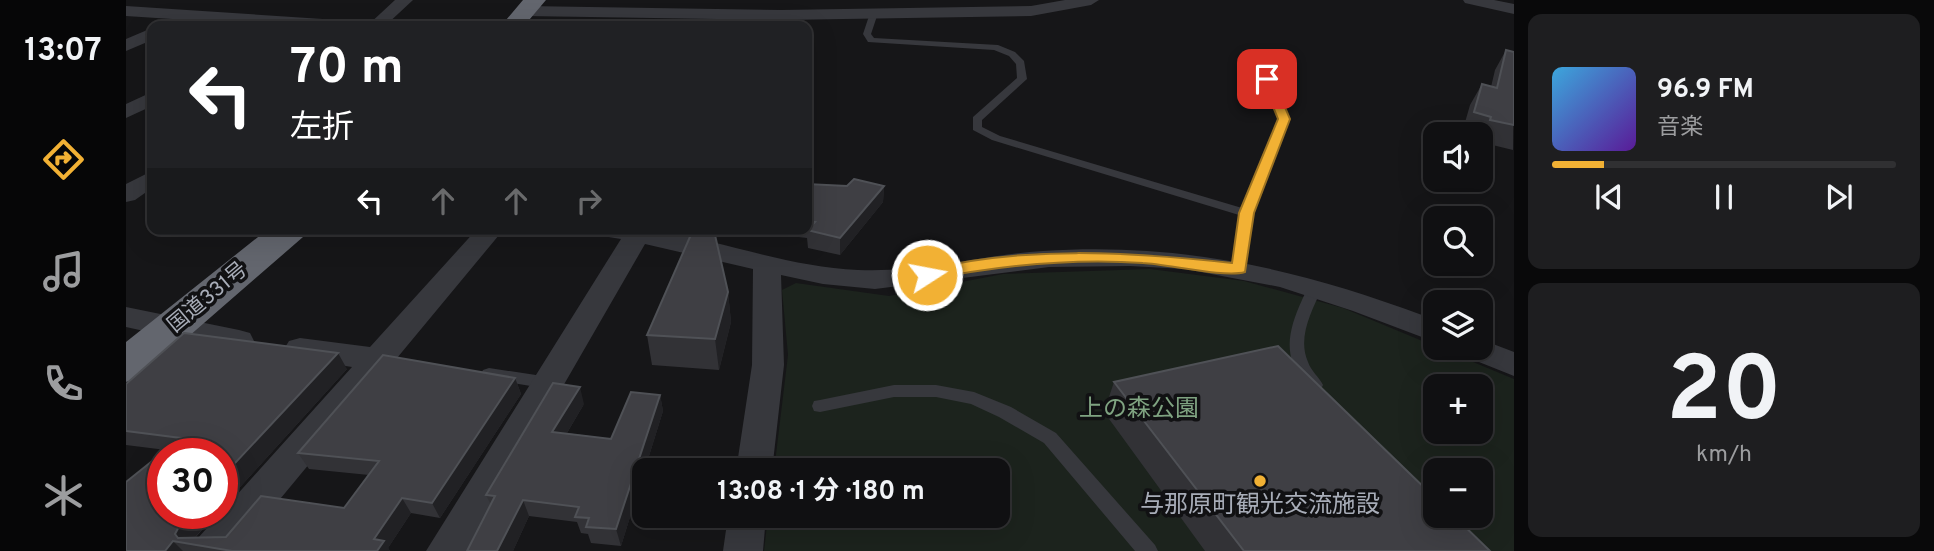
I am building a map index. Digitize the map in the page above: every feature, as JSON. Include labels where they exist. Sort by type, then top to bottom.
[{"type":"highway","name":"国道331号","points":[[126,366],[283,235]]},
{"type":"street","points":[[179,21],[213,0]]},
{"type":"street","points":[[381,21],[405,0]]},
{"type":"street","points":[[524,13],[652,13],[777,21],[874,13],[1031,10],[1091,0]]},
{"type":"street","points":[[1471,0],[1514,9]]},
{"type":"street","points":[[292,21],[308,7]]},
{"type":"street","points":[[126,11],[257,21]]},
{"type":"street","points":[[126,46],[147,36]]},
{"type":"street","points":[[126,112],[147,102]]},
{"type":"street","points":[[126,120],[147,122]]},
{"type":"street","points":[[126,195],[147,181]]},
{"type":"street","points":[[212,551],[390,361],[486,235]]},
{"type":"street","points":[[446,551],[638,235]]},
{"type":"street","points":[[655,235],[767,264],[854,279],[890,279],[973,266],[1089,257],[1142,258],[1239,269],[1315,288],[1423,328]]},
{"type":"street","points":[[756,458],[768,365],[767,264]]},
{"type":"street","points":[[126,317],[173,326],[202,336],[390,361]]},
{"type":"street","points":[[1493,356],[1514,365]]},
{"type":"street","points":[[743,551],[746,528]]},
{"type":"lane","points":[[874,13],[867,34],[871,40],[995,47],[1012,54],[1021,63],[1022,79],[977,119],[977,128],[996,138],[1246,213]]},
{"type":"lane","points":[[1239,269],[1246,213],[1284,119],[1267,79],[1251,64]]},
{"type":"lane","points":[[1315,288],[1299,325],[1294,347],[1298,362],[1328,400]]},
{"type":"lane","points":[[469,372],[549,383]]},
{"type":"lane","points":[[820,406],[894,391],[936,391],[974,398],[1050,438],[1148,551]]},
{"type":"green space","name":"上の森公園","points":[[1150,269],[1244,281],[1343,308],[1423,341],[1423,360],[1468,360],[1514,379],[1514,551],[764,551],[767,528],[1010,528],[1010,458],[776,458],[788,355],[782,290],[796,283],[889,296],[1003,274]]},
{"type":"building","points":[[1506,50],[1514,52],[1514,125],[1490,120],[1491,117],[1474,112],[1482,84],[1497,88]]},
{"type":"building","points":[[854,179],[884,186],[840,238],[812,231],[815,222],[812,222],[812,184],[847,186]]},
{"type":"building","points":[[691,235],[715,235],[728,292],[715,339],[647,335]]},
{"type":"building","points":[[184,333],[338,353],[238,460],[238,438],[181,438],[126,431],[126,384]]},
{"type":"building","name":"与那原町観光交流施設","points":[[1278,346],[1423,486],[1423,528],[1466,528],[1490,551],[1244,551],[1114,382]]},
{"type":"building","points":[[383,355],[515,378],[432,503],[402,498],[374,539],[384,541],[377,551],[232,551],[173,541],[165,551],[126,551],[126,482],[147,465],[147,529],[178,529],[175,534],[178,538],[226,537],[233,529],[238,529],[238,523],[261,496],[344,508],[379,461],[298,453]]},
{"type":"building","points":[[553,383],[580,387],[552,432],[611,439],[631,392],[660,395],[639,458],[632,458],[632,480],[616,529],[586,527],[589,518],[575,517],[579,507],[523,500],[497,551],[467,551],[495,496],[486,495]]},
{"type":"place","name":"与那原町観光交流施設","points":[[1260,481]]},
{"type":"route","points":[[927,275],[973,266],[1089,257],[1142,258],[1239,269],[1246,213],[1284,119],[1267,79]]}]
